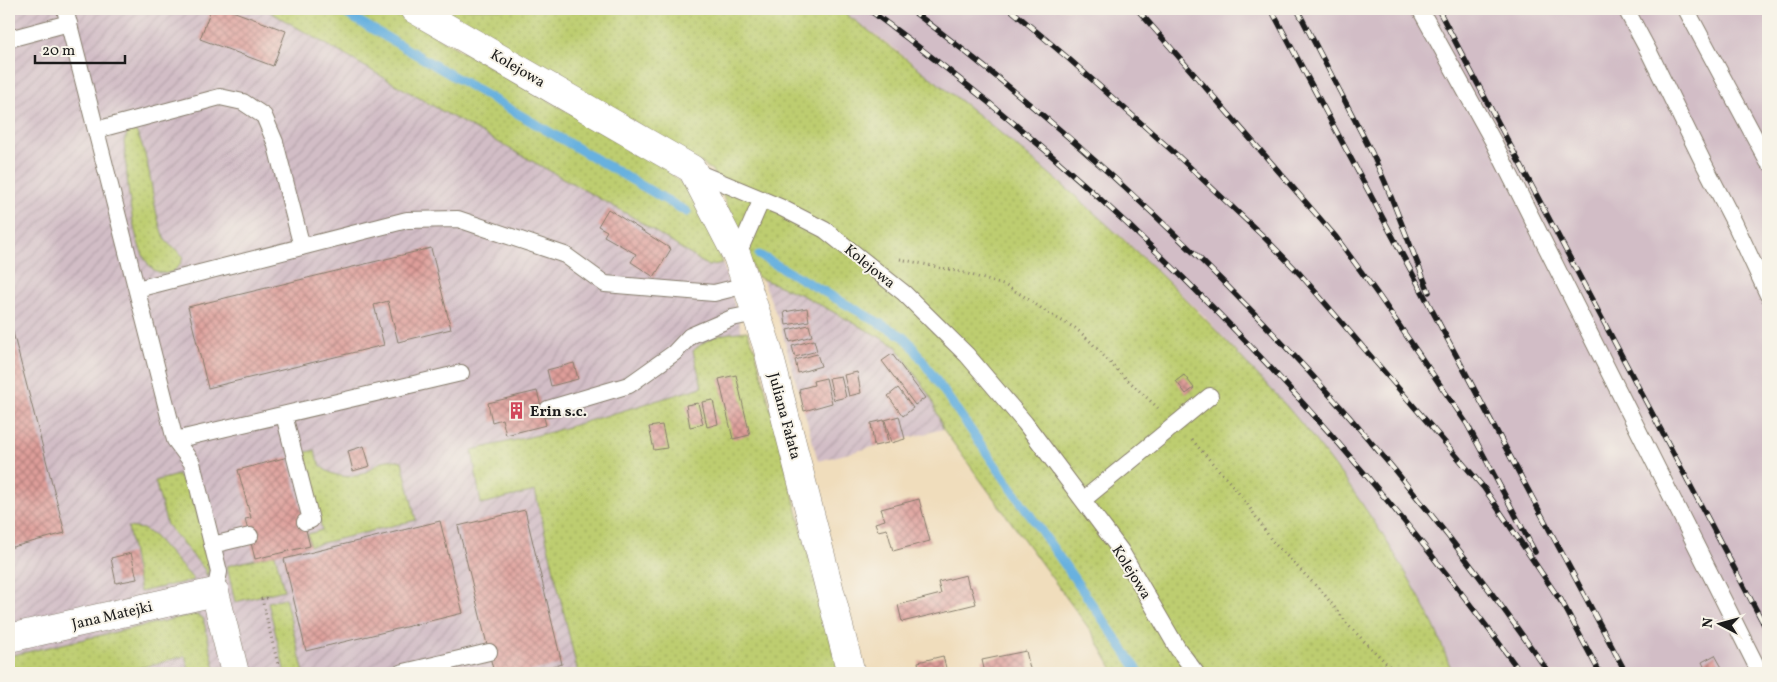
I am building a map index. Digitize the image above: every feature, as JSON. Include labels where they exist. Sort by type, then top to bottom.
[{"type":"street","name":"Kolejowa","points":[[414,9],[692,169]]},
{"type":"street","name":"Juliana Fałata","points":[[692,169],[737,256],[756,313],[769,356],[851,673]]},
{"type":"street","name":"Jana Matejki","points":[[9,638],[215,592]]},
{"type":"street","points":[[215,592],[235,673]]},
{"type":"lane","points":[[1420,9],[1493,141],[1760,673]]},
{"type":"lane","points":[[1626,9],[1735,224],[1768,295]]},
{"type":"lane","points":[[1686,9],[1768,162]]},
{"type":"lane","points":[[9,39],[67,16],[176,440],[192,463],[219,572],[215,592]]},
{"type":"lane","points":[[96,130],[220,96],[243,102],[264,116],[275,142],[302,247]]},
{"type":"lane","name":"Kolejowa","points":[[692,169],[762,199],[825,230],[904,293],[967,355],[1025,423],[1121,551],[1178,649],[1196,673]]},
{"type":"lane","points":[[737,256],[762,199]]},
{"type":"lane","points":[[137,288],[407,220],[458,219],[565,255],[605,284],[714,293],[746,285]]},
{"type":"lane","points":[[548,409],[629,385],[674,353],[690,336],[732,318],[756,313]]},
{"type":"lane","points":[[176,440],[461,374]]},
{"type":"lane","points":[[1084,500],[1210,396]]},
{"type":"lane","points":[[284,415],[311,520],[305,522]]},
{"type":"lane","points":[[212,544],[250,536]]},
{"type":"lane","points":[[400,673],[489,652]]},
{"type":"path","points":[[267,598],[262,599],[280,673]]},
{"type":"shaded area","points":[[9,9],[265,9],[440,110],[631,216],[708,266],[723,263],[835,673],[9,673]]},
{"type":"shaded area","points":[[839,9],[1768,9],[1768,673],[1453,673],[1435,628],[1409,580],[1354,492],[1289,409],[1202,314],[1122,237],[964,104],[890,45]]},
{"type":"shaded area","points":[[762,278],[802,295],[896,346],[931,398],[943,429],[818,461],[780,324]]},
{"type":"green space","points":[[265,9],[388,9],[663,166],[690,191],[707,221],[723,263],[708,266],[631,216],[440,110]]},
{"type":"green space","points":[[437,9],[839,9],[945,89],[1048,172],[1146,261],[1277,395],[1329,459],[1387,541],[1434,626],[1453,673],[1115,673],[1093,634],[943,429],[931,398],[896,346],[802,295],[757,277],[712,170],[633,121]]},
{"type":"green space","points":[[131,130],[136,131],[144,151],[157,215],[164,238],[183,257],[178,267],[168,273],[155,271],[145,259],[132,219],[124,142]]},
{"type":"green space","points":[[747,331],[755,349],[839,673],[578,673],[535,491],[481,504],[472,450],[551,432],[702,387],[693,351],[712,338]]},
{"type":"green space","points":[[315,450],[321,466],[325,470],[342,476],[359,475],[385,460],[402,461],[416,520],[310,546],[308,534],[322,530],[303,453]]},
{"type":"green space","points":[[178,475],[189,491],[197,511],[209,560],[207,577],[205,570],[167,525],[155,481]]},
{"type":"green space","points":[[128,527],[143,529],[154,536],[194,580],[140,592]]},
{"type":"green space","points":[[275,554],[284,590],[235,602],[227,566]]},
{"type":"green space","points":[[285,598],[304,673],[285,673],[268,602]]},
{"type":"green space","points":[[191,615],[203,618],[216,673],[190,673],[185,656],[121,673],[9,673],[9,656]]},
{"type":"building","points":[[211,9],[227,9],[286,31],[273,66],[200,39]]},
{"type":"building","points":[[608,209],[671,249],[654,277],[631,262],[636,254],[604,236],[607,231],[598,226]]},
{"type":"building","points":[[431,248],[451,329],[398,342],[388,301],[374,305],[384,345],[208,388],[188,307]]},
{"type":"building","points":[[807,308],[809,321],[786,325],[784,312]]},
{"type":"building","points":[[9,317],[65,533],[9,548]]},
{"type":"building","points":[[809,325],[812,336],[790,342],[787,330]]},
{"type":"building","points":[[814,340],[817,351],[795,357],[792,346]]},
{"type":"building","points":[[817,354],[821,366],[798,373],[795,360]]},
{"type":"building","points":[[892,354],[925,398],[915,405],[882,361]]},
{"type":"building","points":[[574,363],[578,379],[551,386],[547,370]]},
{"type":"building","points":[[857,372],[861,393],[849,396],[844,375]]},
{"type":"building","points":[[736,375],[750,435],[733,439],[719,379]]},
{"type":"building","points":[[1184,375],[1194,388],[1186,394],[1176,381]]},
{"type":"building","points":[[841,376],[846,397],[834,400],[829,378]]},
{"type":"building","points":[[826,378],[832,403],[804,411],[799,389],[814,385],[813,381]]},
{"type":"building","points":[[898,388],[913,408],[903,416],[888,396]]},
{"type":"building","name":"Erin s.c.","points":[[537,391],[546,425],[506,435],[502,419],[492,422],[488,403]]},
{"type":"building","points":[[713,400],[718,424],[707,427],[702,402]]},
{"type":"building","points":[[698,403],[703,424],[690,427],[686,405]]},
{"type":"building","points":[[899,416],[905,439],[891,443],[885,420]]},
{"type":"building","points":[[884,420],[888,443],[874,446],[871,423]]},
{"type":"building","points":[[662,425],[667,448],[654,450],[649,427]]},
{"type":"building","points":[[364,446],[370,466],[353,471],[348,451]]},
{"type":"building","points":[[288,457],[310,546],[255,559],[245,519],[251,518],[238,470]]},
{"type":"building","points":[[919,499],[930,541],[893,551],[887,529],[878,531],[875,523],[885,520],[881,509]]},
{"type":"building","points":[[525,510],[562,664],[524,673],[494,673],[458,526]]},
{"type":"building","points":[[440,521],[463,613],[306,651],[284,559]]},
{"type":"building","points":[[131,553],[137,579],[116,583],[111,558]]},
{"type":"building","points":[[966,575],[976,604],[902,622],[898,605],[941,594],[938,582]]},
{"type":"building","points":[[1026,651],[1031,673],[985,673],[982,660]]},
{"type":"building","points":[[1715,655],[1725,673],[1707,673],[1702,662]]},
{"type":"building","points":[[943,656],[947,672],[920,673],[918,662]]},
{"type":"building","points":[[142,668],[144,673],[123,673]]},
{"type":"waterway","points":[[338,9],[687,212]]},
{"type":"waterway","points":[[759,255],[904,337],[911,344],[1140,673]]},
{"type":"railway","points":[[868,9],[961,80],[1051,155],[1137,233],[1220,315],[1300,400],[1377,488],[1450,579],[1521,673]]},
{"type":"railway","points":[[910,9],[1001,80],[1089,155],[1174,234],[1256,316],[1335,401],[1410,489],[1481,579],[1549,673]]},
{"type":"railway","points":[[1010,9],[1178,156],[1264,237],[1300,274],[1484,488],[1562,603]]},
{"type":"railway","points":[[1137,9],[1336,237],[1467,424],[1535,552]]},
{"type":"railway","points":[[1271,9],[1626,673]]},
{"type":"railway","points":[[1297,9],[1372,153],[1429,292]]},
{"type":"railway","points":[[1438,9],[1768,632]]},
{"type":"railway","points":[[1560,598],[1600,673]]},
{"type":"place","name":"Erin s.c.","points":[[516,411]]}]
